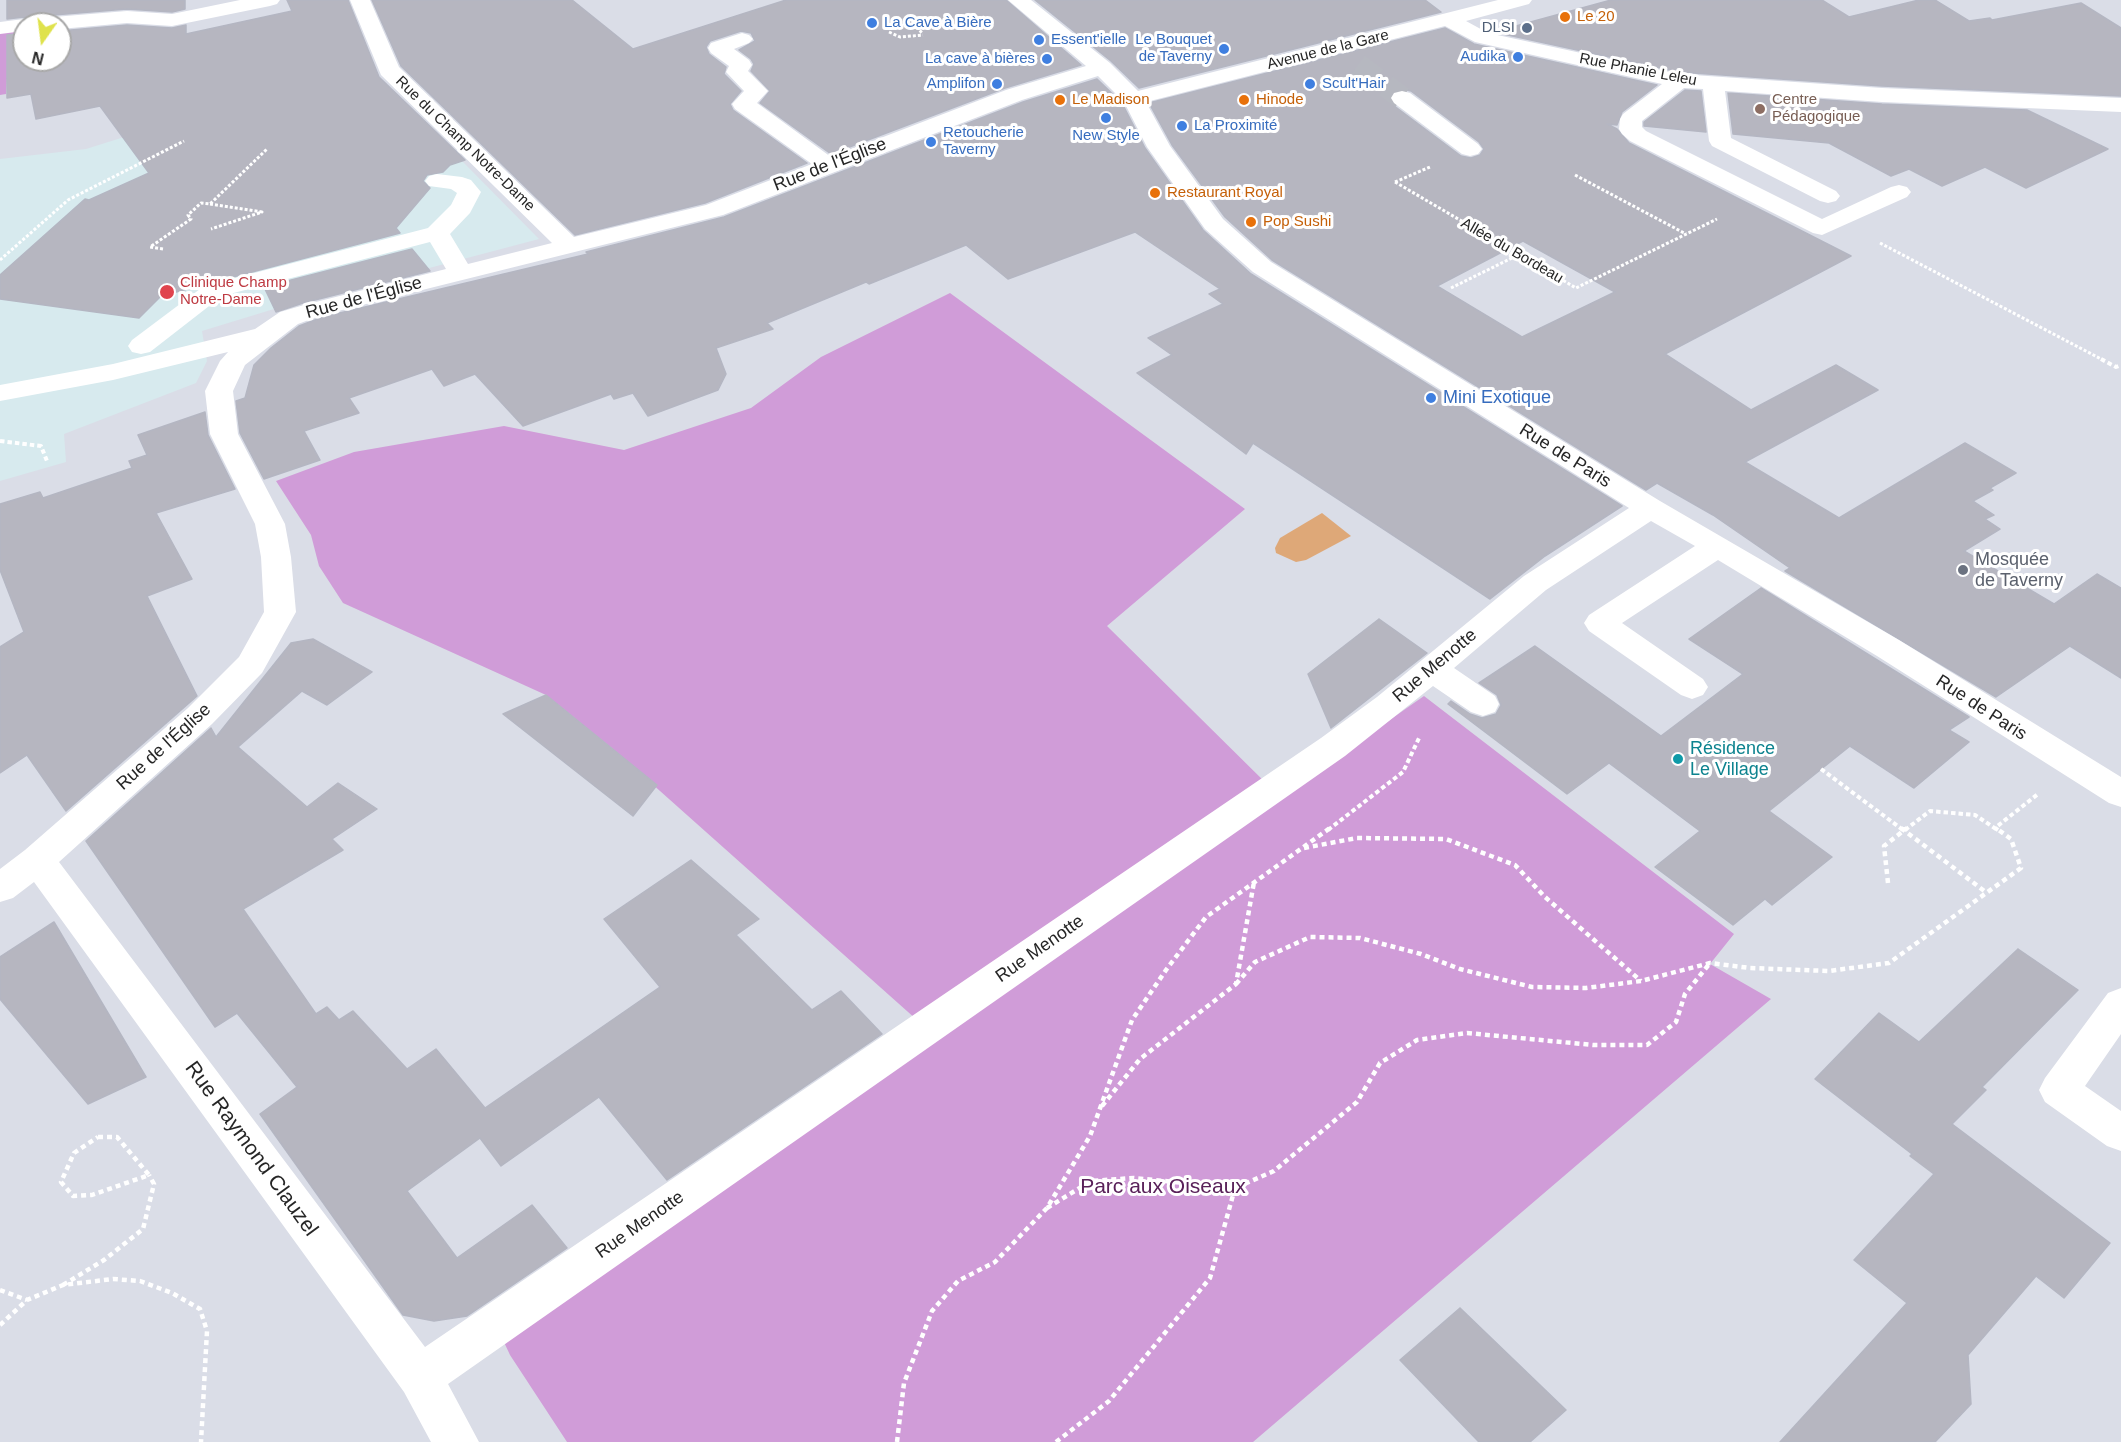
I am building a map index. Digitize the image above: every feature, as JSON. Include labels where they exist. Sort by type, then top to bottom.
[{"type":"street","points":[[72,16],[88,12],[110,0]]},
{"type":"street","points":[[134,0],[153,17]]},
{"type":"street","points":[[72,22],[153,17],[172,20],[270,0]]},
{"type":"street","name":"Rue du Champ Notre-Dame","points":[[360,0],[389,70],[569,246]]},
{"type":"street","name":"Rue de Paris","points":[[1018,0],[1102,68],[1133,99],[1159,147],[1214,224],[1262,267],[1650,508],[1888,648],[2121,794]]},
{"type":"street","name":"Avenue de la Gare","points":[[1133,99],[1336,48],[1451,10],[1473,12],[1522,0]]},
{"type":"street","name":"Rue Phanie Leleu","points":[[1451,10],[1471,33],[1482,38],[1679,81],[1882,95],[2121,105]]},
{"type":"street","points":[[742,39],[719,48],[741,65],[737,72],[758,90],[743,104],[830,166]]},
{"type":"street","points":[[1336,48],[1358,65]]},
{"type":"street","name":"Rue de l'Église","points":[[0,888],[38,860],[200,716],[251,665],[280,612],[276,557],[270,524],[225,434],[219,391],[233,361],[264,335],[289,318],[313,310],[714,210],[1014,94],[1102,68]]},
{"type":"street","points":[[1679,81],[1631,119],[1630,129],[1638,136],[1822,228],[1899,192]]},
{"type":"street","points":[[1713,83],[1720,141],[1828,196]]},
{"type":"street","points":[[1402,98],[1470,149]]},
{"type":"street","points":[[141,346],[213,291],[436,233],[460,208],[469,192],[463,185],[437,181]]},
{"type":"street","points":[[436,233],[461,273]]},
{"type":"street","points":[[0,393],[113,372],[264,335]]},
{"type":"street","name":"Rue Menotte","points":[[420,1377],[1333,747],[1389,705],[1535,583],[1650,508]]},
{"type":"street","points":[[1692,687],[1600,623],[1718,546]]},
{"type":"street","points":[[1431,669],[1483,704]]},
{"type":"street","name":"Rue Raymond Clauzel","points":[[38,860],[420,1377],[456,1442]]},
{"type":"street","points":[[2121,1004],[2060,1090],[2121,1133]]},
{"type":"path","points":[[889,32],[900,37],[923,35],[913,22]]},
{"type":"path","points":[[0,260],[68,200],[184,141]]},
{"type":"path","points":[[210,204],[267,149]]},
{"type":"path","points":[[1575,175],[1686,234]]},
{"type":"path","name":"Allée du Bordeau","points":[[1395,182],[1576,288],[1761,198]]},
{"type":"path","points":[[163,249],[150,247],[191,219],[188,215],[201,203],[261,212],[211,229]]},
{"type":"path","points":[[1839,220],[2116,367],[2121,365]]},
{"type":"path","points":[[1451,288],[1519,254]]},
{"type":"path","points":[[0,441],[40,446],[47,461]]},
{"type":"path","points":[[897,1442],[904,1383],[932,1311],[958,1281],[995,1262],[1047,1208],[1090,1136],[1132,1020],[1206,917],[1403,772],[1424,728],[1403,711],[1389,705]]},
{"type":"path","points":[[1999,831],[1995,828],[2040,792],[2071,762]]},
{"type":"path","points":[[1821,769],[1987,893]]},
{"type":"path","points":[[1100,1109],[1140,1059],[1236,984],[1255,962],[1310,937],[1360,938],[1421,954],[1460,969],[1532,987],[1586,988],[1641,981],[1710,963],[1750,968],[1829,971],[1889,963],[2021,868],[2011,839],[1975,815],[1930,812],[1884,846],[1888,883]]},
{"type":"path","points":[[1300,848],[1357,838],[1446,840],[1515,865],[1545,897],[1641,981]]},
{"type":"path","points":[[1236,984],[1254,881]]},
{"type":"path","points":[[1047,1208],[1091,1181],[1134,1178],[1235,1188],[1274,1171],[1357,1102],[1380,1063],[1418,1040],[1467,1033],[1593,1045],[1647,1045],[1676,1022],[1685,994],[1710,963]]},
{"type":"path","points":[[0,1325],[27,1300],[63,1285],[104,1260],[143,1229],[154,1184],[137,1158],[117,1137],[98,1137],[74,1153],[61,1182],[73,1196],[92,1196],[148,1175]]},
{"type":"path","points":[[1056,1442],[1109,1401],[1210,1278],[1235,1188]]},
{"type":"path","points":[[63,1285],[113,1279],[140,1281],[172,1293],[200,1309],[207,1331],[201,1442]]},
{"type":"path","points":[[0,1290],[27,1300]]},
{"type":"shaded area","name":"Clinique Champ Notre-Dame","points":[[386,84],[539,239],[274,309],[202,331],[207,361],[196,383],[64,434],[66,462],[0,481],[0,159],[86,149],[229,104]]},
{"type":"shaded area","points":[[1322,513],[1351,536],[1306,560],[1296,562],[1276,553],[1275,548],[1280,538]]},
{"type":"green space","points":[[12,26],[12,72],[30,72],[7,78],[6,94],[0,95],[0,28]]},
{"type":"green space","points":[[950,293],[1245,509],[1107,626],[1272,789],[926,1028],[614,750],[546,695],[343,603],[319,566],[311,535],[276,481],[354,452],[504,426],[624,450],[751,408],[821,357]]},
{"type":"green space","name":"Parc aux Oiseaux","points":[[1424,696],[1734,934],[1710,964],[1771,999],[1253,1442],[567,1442],[510,1355],[503,1340]]},
{"type":"building","points":[[7,0],[185,0],[185,9],[172,12],[127,9],[72,13],[12,12],[12,18],[7,19]]},
{"type":"building","points":[[287,0],[348,0],[379,77],[465,160],[450,165],[443,172],[427,175],[423,181],[430,188],[396,228],[400,233],[161,296],[139,318],[0,299],[0,275],[85,199],[89,200],[149,173],[100,106],[36,119],[31,94],[7,98],[7,35],[12,34],[12,72],[72,72],[72,30],[127,25],[172,28],[186,25],[186,34],[292,11]]},
{"type":"building","points":[[372,0],[572,0],[633,49],[786,0],[1006,0],[1081,65],[1005,88],[831,154],[760,103],[770,91],[751,71],[754,64],[751,59],[739,50],[755,41],[751,33],[741,31],[710,41],[706,47],[709,54],[726,67],[724,74],[741,91],[730,104],[733,110],[807,163],[705,203],[575,235],[401,66]]},
{"type":"building","points":[[1035,0],[1425,0],[1441,12],[1139,88],[1111,61]]},
{"type":"building","points":[[1611,0],[1822,0],[1849,17],[1919,0],[1935,0],[1969,21],[1990,18],[1992,20],[2081,3],[2121,28],[2121,96],[1882,86],[1679,72],[1494,32]]},
{"type":"building","points":[[1445,28],[1474,44],[1657,85],[1622,112],[1617,125],[1607,124],[1617,129],[1629,143],[1851,256],[1665,354],[1751,410],[1836,365],[1878,390],[1745,462],[1839,518],[1965,443],[2016,473],[1973,501],[1994,515],[1985,519],[2000,529],[1964,551],[2054,604],[2097,574],[2121,588],[2121,678],[2070,646],[1996,697],[1785,571],[1790,568],[1713,515],[1657,483],[1646,490],[1272,260],[1225,217],[1172,145],[1149,103]],"holes":[[[1403,89],[1411,91],[1479,142],[1484,149],[1480,155],[1471,158],[1461,156],[1393,105],[1389,99],[1392,92]],[[1523,241],[1615,292],[1522,337],[1437,286]]]},
{"type":"building","points":[[1097,79],[1122,103],[1145,148],[1203,230],[1251,274],[1622,506],[1545,556],[1490,599],[1253,443],[1246,454],[1137,373],[1172,355],[1148,338],[1223,304],[1209,294],[1220,289],[1135,232],[1008,279],[966,245],[869,284],[866,282],[767,323],[773,329],[716,348],[726,374],[718,390],[648,416],[633,393],[614,399],[611,394],[523,426],[475,374],[444,386],[432,369],[349,398],[359,413],[304,431],[320,460],[264,479],[240,433],[236,401],[245,398],[254,365],[299,326],[323,317],[588,254],[586,252],[724,217],[1023,102]]},
{"type":"building","points":[[1685,90],[1701,91],[1706,132],[1644,126],[1644,122]]},
{"type":"building","points":[[1728,93],[1882,104],[2027,110],[2108,149],[2026,188],[1985,167],[1942,186],[1909,169],[1891,176],[1829,143],[1733,134]]},
{"type":"building","points":[[412,249],[430,271],[276,312],[264,287]]},
{"type":"building","points":[[205,412],[208,435],[235,489],[156,513],[192,579],[147,596],[197,696],[66,811],[27,755],[0,773],[0,647],[24,632],[0,570],[0,504],[40,492],[43,498],[132,468],[129,461],[147,455],[138,435]]},
{"type":"building","name":"Résidence Le Village","points":[[1761,588],[1969,717],[1949,730],[1969,742],[1914,788],[1850,746],[1769,811],[1832,857],[1772,905],[1765,899],[1733,925],[1655,867],[1700,831],[1609,763],[1567,794],[1448,704],[1451,701],[1470,714],[1482,718],[1496,714],[1501,705],[1497,695],[1479,683],[1535,646],[1661,736],[1743,674],[1689,639]]},
{"type":"building","points":[[1379,619],[1427,653],[1331,728],[1308,674]]},
{"type":"building","points":[[313,639],[372,672],[327,705],[302,691],[238,747],[307,807],[338,783],[377,809],[332,839],[343,850],[243,909],[316,1014],[327,1007],[339,1020],[353,1011],[407,1069],[436,1049],[485,1108],[660,987],[604,919],[691,860],[759,919],[736,935],[812,1010],[841,991],[882,1034],[667,1180],[599,1097],[501,1166],[480,1138],[407,1191],[457,1258],[532,1205],[567,1248],[467,1316],[434,1321],[403,1315],[260,1114],[297,1087],[237,1013],[215,1027],[86,841],[211,728],[216,737],[291,643]]},
{"type":"building","points":[[546,695],[657,785],[633,816],[503,714]]},
{"type":"building","points":[[54,922],[146,1077],[88,1104],[0,999],[0,957]]},
{"type":"building","points":[[2018,949],[2078,990],[1982,1087],[1986,1090],[1952,1124],[2110,1243],[2064,1298],[2036,1276],[1968,1355],[1971,1404],[1935,1442],[1780,1442],[1907,1303],[1854,1260],[1934,1174],[1910,1156],[1912,1154],[1815,1079],[1879,1013],[1919,1042]]},
{"type":"building","points":[[1460,1308],[1566,1410],[1530,1442],[1479,1442],[1400,1360]]},
{"type":"tunnel","points":[[1358,65],[1402,98]]},
{"type":"place","name":"Le 20","points":[[1565,17]]},
{"type":"place","name":"La Cave à Bière","points":[[872,23]]},
{"type":"place","name":"DLSI","points":[[1527,28]]},
{"type":"place","name":"Essent'ielle","points":[[1039,40]]},
{"type":"place","name":"Le Bouquet de Taverny","points":[[1224,49]]},
{"type":"place","name":"Audika","points":[[1518,57]]},
{"type":"place","name":"La cave à bières","points":[[1047,59]]},
{"type":"place","name":"Amplifon","points":[[997,84]]},
{"type":"place","name":"Scult'Hair","points":[[1310,84]]},
{"type":"place","name":"Le Madison","points":[[1060,100]]},
{"type":"place","name":"Hinode","points":[[1244,100]]},
{"type":"place","name":"Centre Pédagogique","points":[[1760,109]]},
{"type":"place","name":"New Style","points":[[1106,118]]},
{"type":"place","name":"La Proximité","points":[[1182,126]]},
{"type":"place","name":"Retoucherie Taverny","points":[[931,142]]},
{"type":"place","name":"Restaurant Royal","points":[[1155,193]]},
{"type":"place","name":"Pop Sushi","points":[[1251,222]]},
{"type":"place","name":"Clinique Champ Notre-Dame","points":[[167,292]]},
{"type":"place","name":"Mini Exotique","points":[[1431,398]]},
{"type":"place","name":"Mosquée de Taverny","points":[[1963,570]]},
{"type":"place","name":"Résidence Le Village","points":[[1678,759]]}]
